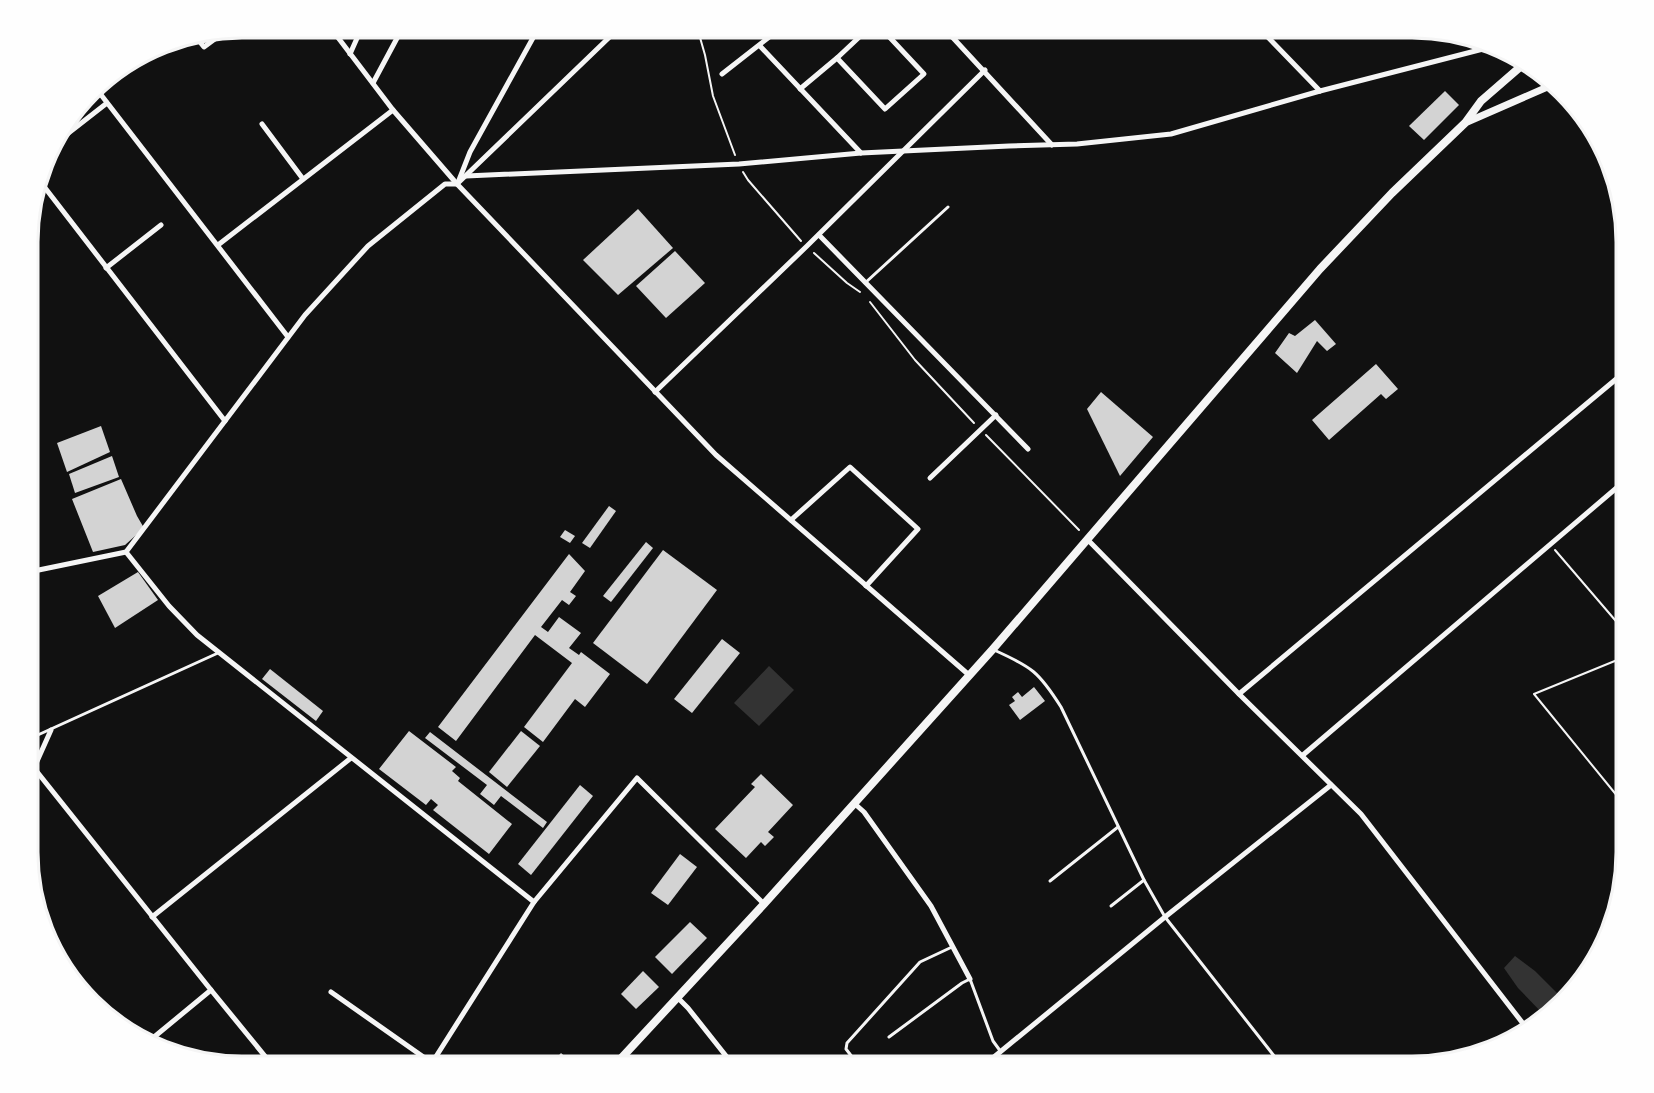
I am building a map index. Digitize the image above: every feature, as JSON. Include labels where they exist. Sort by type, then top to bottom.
[{"type":"main road","points":[[623,1056],[855,804],[993,649],[1320,269],[1392,193],[1465,123],[1481,101],[1519,68]]},
{"type":"street","points":[[338,38],[393,110],[457,184],[716,455],[969,675]]},
{"type":"street","points":[[350,54],[357,38]]},
{"type":"street","points":[[373,82],[397,38]]},
{"type":"street","points":[[457,184],[470,152],[533,38]]},
{"type":"street","points":[[38,570],[126,552],[305,315],[368,246],[445,184],[457,184],[609,38]]},
{"type":"street","points":[[722,74],[769,38]]},
{"type":"street","points":[[800,89],[858,38]]},
{"type":"street","points":[[837,58],[885,109],[924,74],[890,38]]},
{"type":"street","points":[[954,38],[1052,145]]},
{"type":"street","points":[[1269,38],[1320,91]]},
{"type":"street","points":[[199,41],[204,47],[214,40]]},
{"type":"street","points":[[760,46],[861,153]]},
{"type":"street","points":[[466,176],[739,164],[861,153],[1077,144],[1171,134],[1320,91],[1481,49]]},
{"type":"street","points":[[655,392],[819,235],[985,70]]},
{"type":"street","points":[[1465,123],[1546,88]]},
{"type":"street","points":[[101,94],[288,337]]},
{"type":"street","points":[[69,133],[107,103]]},
{"type":"street","points":[[218,245],[393,110]]},
{"type":"street","points":[[262,124],[303,179]]},
{"type":"street","points":[[44,187],[225,421]]},
{"type":"street","points":[[106,268],[161,225]]},
{"type":"street","points":[[819,235],[1028,448]]},
{"type":"street","points":[[1239,694],[1616,379]]},
{"type":"street","points":[[930,478],[996,415]]},
{"type":"street","points":[[791,520],[850,467],[918,530],[866,586]]},
{"type":"street","points":[[1303,755],[1616,488]]},
{"type":"street","points":[[1087,538],[1239,694],[1361,814],[1523,1023]]},
{"type":"street","points":[[126,552],[169,606],[197,635],[534,902]]},
{"type":"street","points":[[38,756],[51,730]]},
{"type":"street","points":[[152,917],[351,759]]},
{"type":"street","points":[[437,1056],[534,902],[637,778],[764,904]]},
{"type":"street","points":[[38,779],[265,1056]]},
{"type":"street","points":[[998,1054],[1331,785]]},
{"type":"street","points":[[855,804],[864,812],[931,906],[970,979]]},
{"type":"street","points":[[155,1036],[211,990]]},
{"type":"street","points":[[331,992],[418,1056]]},
{"type":"street","points":[[676,997],[688,1008],[726,1056]]},
{"type":"lane","points":[[865,283],[948,207]]},
{"type":"lane","points":[[993,649],[1030,667],[1046,682],[1079,742],[1144,880],[1165,917],[1273,1055]]},
{"type":"lane","points":[[38,735],[218,653]]},
{"type":"lane","points":[[1050,881],[1118,827]]},
{"type":"lane","points":[[1111,906],[1144,880]]},
{"type":"lane","points":[[851,1055],[846,1049],[848,1043],[920,962],[954,947]]},
{"type":"lane","points":[[889,1037],[970,979],[998,1054]]},
{"type":"path","points":[[700,38],[713,96],[736,158]]},
{"type":"path","points":[[743,172],[803,243]]},
{"type":"path","points":[[812,251],[865,296],[915,360],[1079,530]]},
{"type":"path","points":[[1549,544],[1616,621]]},
{"type":"path","points":[[1616,660],[1534,694],[1616,795]]},
{"type":"shaded area","points":[[769,666],[794,690],[759,726],[734,703]]},
{"type":"shaded area","points":[[1515,956],[1535,971],[1558,994],[1540,1011],[1518,988],[1504,968]]},
{"type":"building","points":[[1445,91],[1459,105],[1424,140],[1409,126]]},
{"type":"building","points":[[638,209],[673,248],[618,295],[583,260]]},
{"type":"building","points":[[675,251],[705,283],[666,318],[636,286]]},
{"type":"building","points":[[1315,320],[1336,344],[1327,351],[1317,341],[1297,373],[1275,353],[1289,333],[1295,336]]},
{"type":"building","points":[[1376,364],[1398,389],[1386,399],[1381,394],[1329,440],[1312,420]]},
{"type":"building","points":[[1101,392],[1153,437],[1120,476],[1087,409]]},
{"type":"building","points":[[101,426],[110,452],[67,472],[57,443]]},
{"type":"building","points":[[112,456],[119,477],[75,493],[69,474]]},
{"type":"building","points":[[121,479],[144,528],[125,545],[93,552],[72,499]]},
{"type":"building","points":[[609,506],[616,511],[590,548],[582,543]]},
{"type":"building","points":[[565,530],[575,536],[570,543],[560,537]]},
{"type":"building","points":[[646,542],[653,548],[611,602],[603,596]]},
{"type":"building","points":[[663,550],[717,590],[647,684],[593,643]]},
{"type":"building","points":[[569,554],[585,571],[570,592],[576,596],[569,605],[562,600],[541,627],[548,632],[559,617],[581,633],[569,648],[579,655],[581,652],[610,674],[585,707],[575,699],[543,742],[524,727],[572,663],[535,635],[456,741],[438,727]]},
{"type":"building","points":[[138,572],[158,600],[115,628],[98,596]]},
{"type":"building","points":[[722,639],[740,653],[692,713],[674,699]]},
{"type":"building","points":[[270,669],[323,711],[316,721],[262,679]]},
{"type":"building","points":[[1034,687],[1045,701],[1020,720],[1009,705],[1015,701],[1012,697],[1018,692],[1022,697]]},
{"type":"building","points":[[409,731],[456,767],[452,771],[460,778],[458,781],[512,824],[489,854],[433,810],[438,805],[431,799],[426,805],[379,769]]},
{"type":"building","points":[[521,731],[540,746],[507,787],[489,772]]},
{"type":"building","points":[[430,732],[547,822],[543,828],[501,796],[494,805],[480,794],[487,785],[425,738]]},
{"type":"building","points":[[761,774],[793,805],[768,832],[774,837],[765,846],[761,842],[746,858],[715,829],[755,787],[751,784]]},
{"type":"building","points":[[580,785],[593,796],[531,875],[518,864]]},
{"type":"building","points":[[680,854],[697,867],[668,905],[651,893]]},
{"type":"building","points":[[690,922],[707,938],[672,974],[655,957]]},
{"type":"building","points":[[643,971],[659,987],[636,1009],[621,994]]}]
